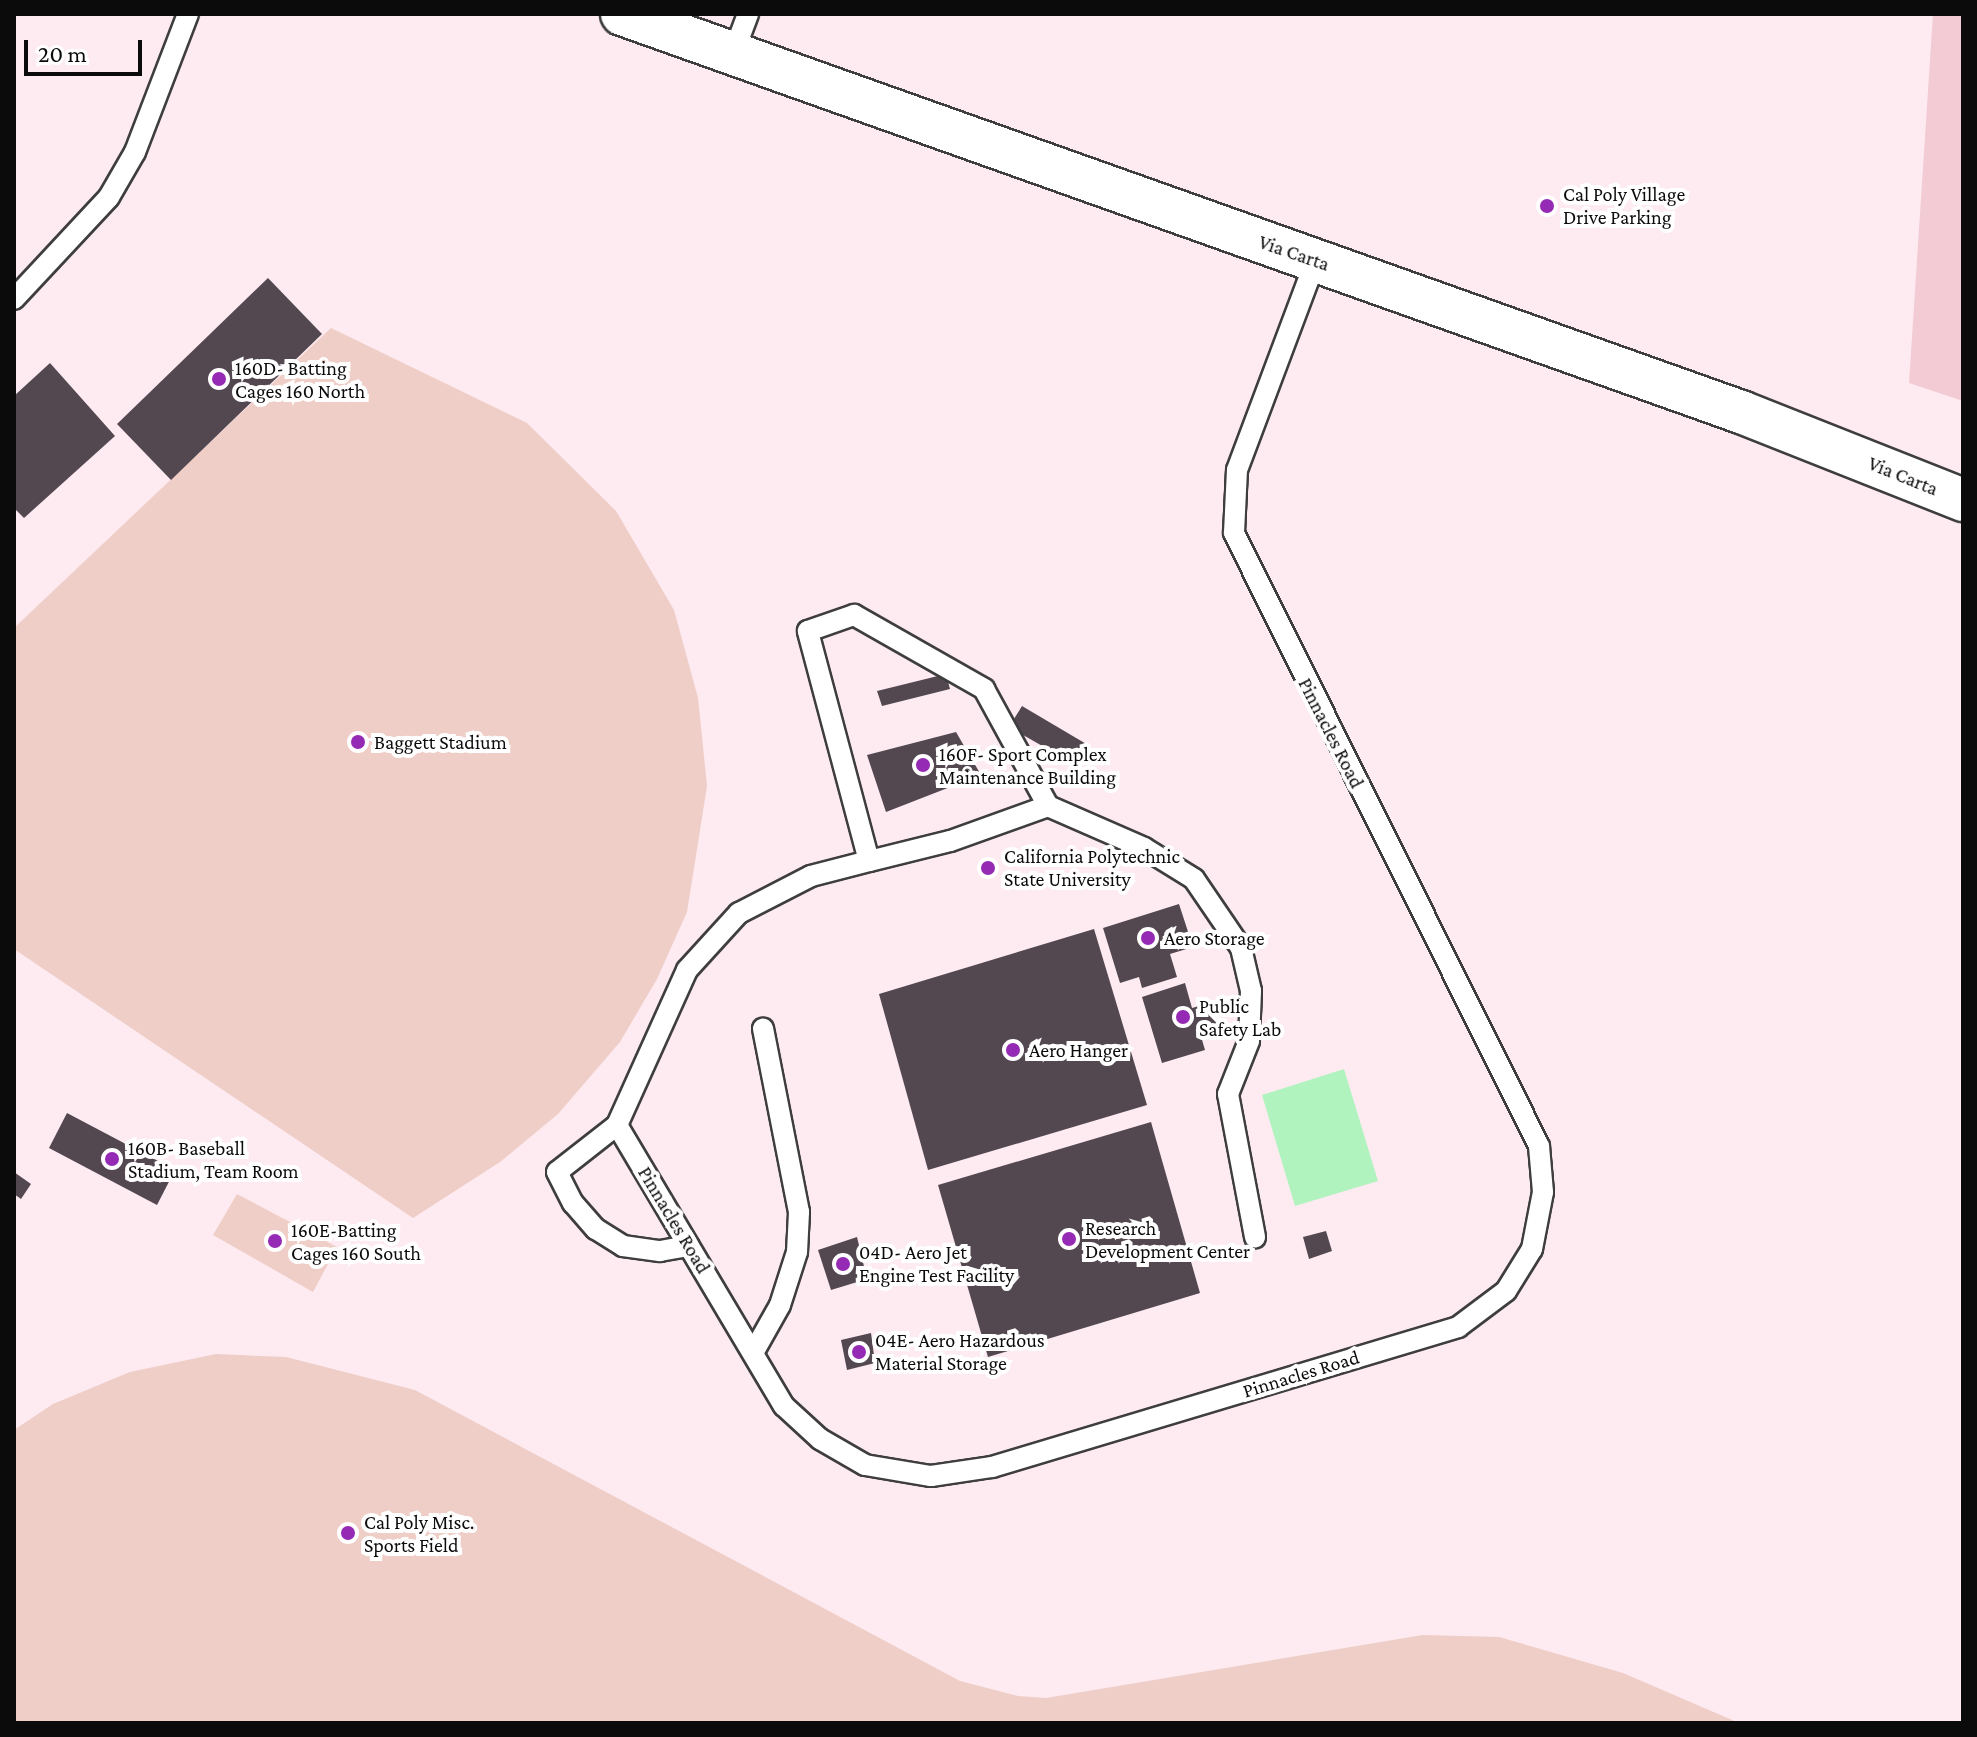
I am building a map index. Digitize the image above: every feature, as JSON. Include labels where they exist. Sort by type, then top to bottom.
[{"type":"street","name":"Via Carta","points":[[622,14],[1741,412],[1963,500]]},
{"type":"lane","points":[[14,299],[109,197],[135,152],[188,14]]},
{"type":"lane","points":[[733,54],[748,14]]},
{"type":"lane","name":"Pinnacles Road","points":[[617,1125],[784,1406],[820,1439],[865,1465],[931,1476],[992,1467],[1458,1327],[1506,1291],[1532,1249],[1543,1192],[1539,1146],[1234,533],[1237,470],[1316,260]]},
{"type":"lane","points":[[869,861],[808,631],[854,615],[984,689],[1048,806],[1144,848],[1194,879],[1241,948],[1251,991],[1249,1041],[1228,1094],[1255,1237]]},
{"type":"lane","points":[[689,1246],[660,1251],[623,1246],[596,1229],[573,1203],[557,1172],[617,1125],[687,970],[739,913],[811,876],[950,841],[1048,806]]},
{"type":"lane","points":[[753,1353],[780,1305],[793,1265],[799,1212],[763,1028]]},
{"type":"shaded area","points":[[1933,14],[1963,14],[1963,401],[1909,383]]},
{"type":"shaded area","name":"Baggett Stadium","points":[[331,328],[527,423],[616,511],[674,610],[698,698],[707,786],[687,912],[657,979],[620,1042],[558,1114],[500,1162],[413,1218],[14,949],[14,628]]},
{"type":"shaded area","points":[[1344,1069],[1378,1181],[1295,1206],[1262,1095]]},
{"type":"shaded area","name":"160E-Batting Cages 160 South","points":[[237,1194],[337,1247],[313,1292],[213,1235]]},
{"type":"shaded area","name":"Cal Poly Misc. Sports Field","points":[[216,1354],[286,1357],[415,1390],[960,1681],[1018,1696],[1046,1698],[1423,1635],[1499,1637],[1623,1673],[1739,1723],[14,1723],[14,1430],[53,1404],[130,1372]]},
{"type":"building","name":"160D- Batting Cages 160 North","points":[[268,278],[322,334],[171,480],[117,424]]},
{"type":"building","points":[[50,363],[115,436],[24,518],[14,508],[14,396]]},
{"type":"building","points":[[946,674],[950,689],[882,706],[877,691]]},
{"type":"building","points":[[1022,706],[1088,745],[1074,764],[1009,727]]},
{"type":"building","name":"160F- Sport Complex Maintenance Building","points":[[956,732],[981,775],[886,812],[867,755]]},
{"type":"building","name":"Aero Storage","points":[[1179,904],[1193,947],[1170,954],[1177,977],[1142,988],[1139,977],[1120,983],[1103,928]]},
{"type":"building","name":"Aero Hanger","points":[[1094,929],[1147,1105],[928,1170],[879,994]]},
{"type":"building","name":"Public Safety Lab","points":[[1185,983],[1192,1008],[1213,1002],[1220,1027],[1200,1033],[1205,1050],[1162,1063],[1142,997]]},
{"type":"building","name":"160B- Baseball Stadium, Team Room","points":[[67,1113],[175,1170],[157,1205],[49,1148]]},
{"type":"building","name":"Research Development Center","points":[[1151,1122],[1200,1293],[988,1357],[938,1185]]},
{"type":"building","points":[[14,1172],[31,1184],[21,1199],[14,1194]]},
{"type":"building","points":[[1326,1231],[1332,1251],[1309,1259],[1303,1237]]},
{"type":"building","name":"04D- Aero Jet Engine Test Facility","points":[[857,1237],[867,1279],[831,1290],[818,1250]]},
{"type":"building","name":"04E- Aero Hazardous Material Storage","points":[[871,1333],[875,1363],[847,1370],[841,1340]]},
{"type":"place","name":"Cal Poly Village Drive Parking","points":[[1547,206]]},
{"type":"place","name":"160D- Batting Cages 160 North","points":[[219,379]]},
{"type":"place","name":"Baggett Stadium","points":[[358,742]]},
{"type":"place","name":"160F- Sport Complex Maintenance Building","points":[[923,765]]},
{"type":"place","name":"California Polytechnic State University","points":[[988,868]]},
{"type":"place","name":"Aero Storage","points":[[1148,938]]},
{"type":"place","name":"Public Safety Lab","points":[[1183,1017]]},
{"type":"place","name":"Aero Hanger","points":[[1013,1050]]},
{"type":"place","name":"160B- Baseball Stadium, Team Room","points":[[112,1159]]},
{"type":"place","name":"Research Development Center","points":[[1069,1239]]},
{"type":"place","name":"160E-Batting Cages 160 South","points":[[275,1241]]},
{"type":"place","name":"04D- Aero Jet Engine Test Facility","points":[[843,1264]]},
{"type":"place","name":"04E- Aero Hazardous Material Storage","points":[[859,1352]]},
{"type":"place","name":"Cal Poly Misc. Sports Field","points":[[348,1533]]}]
